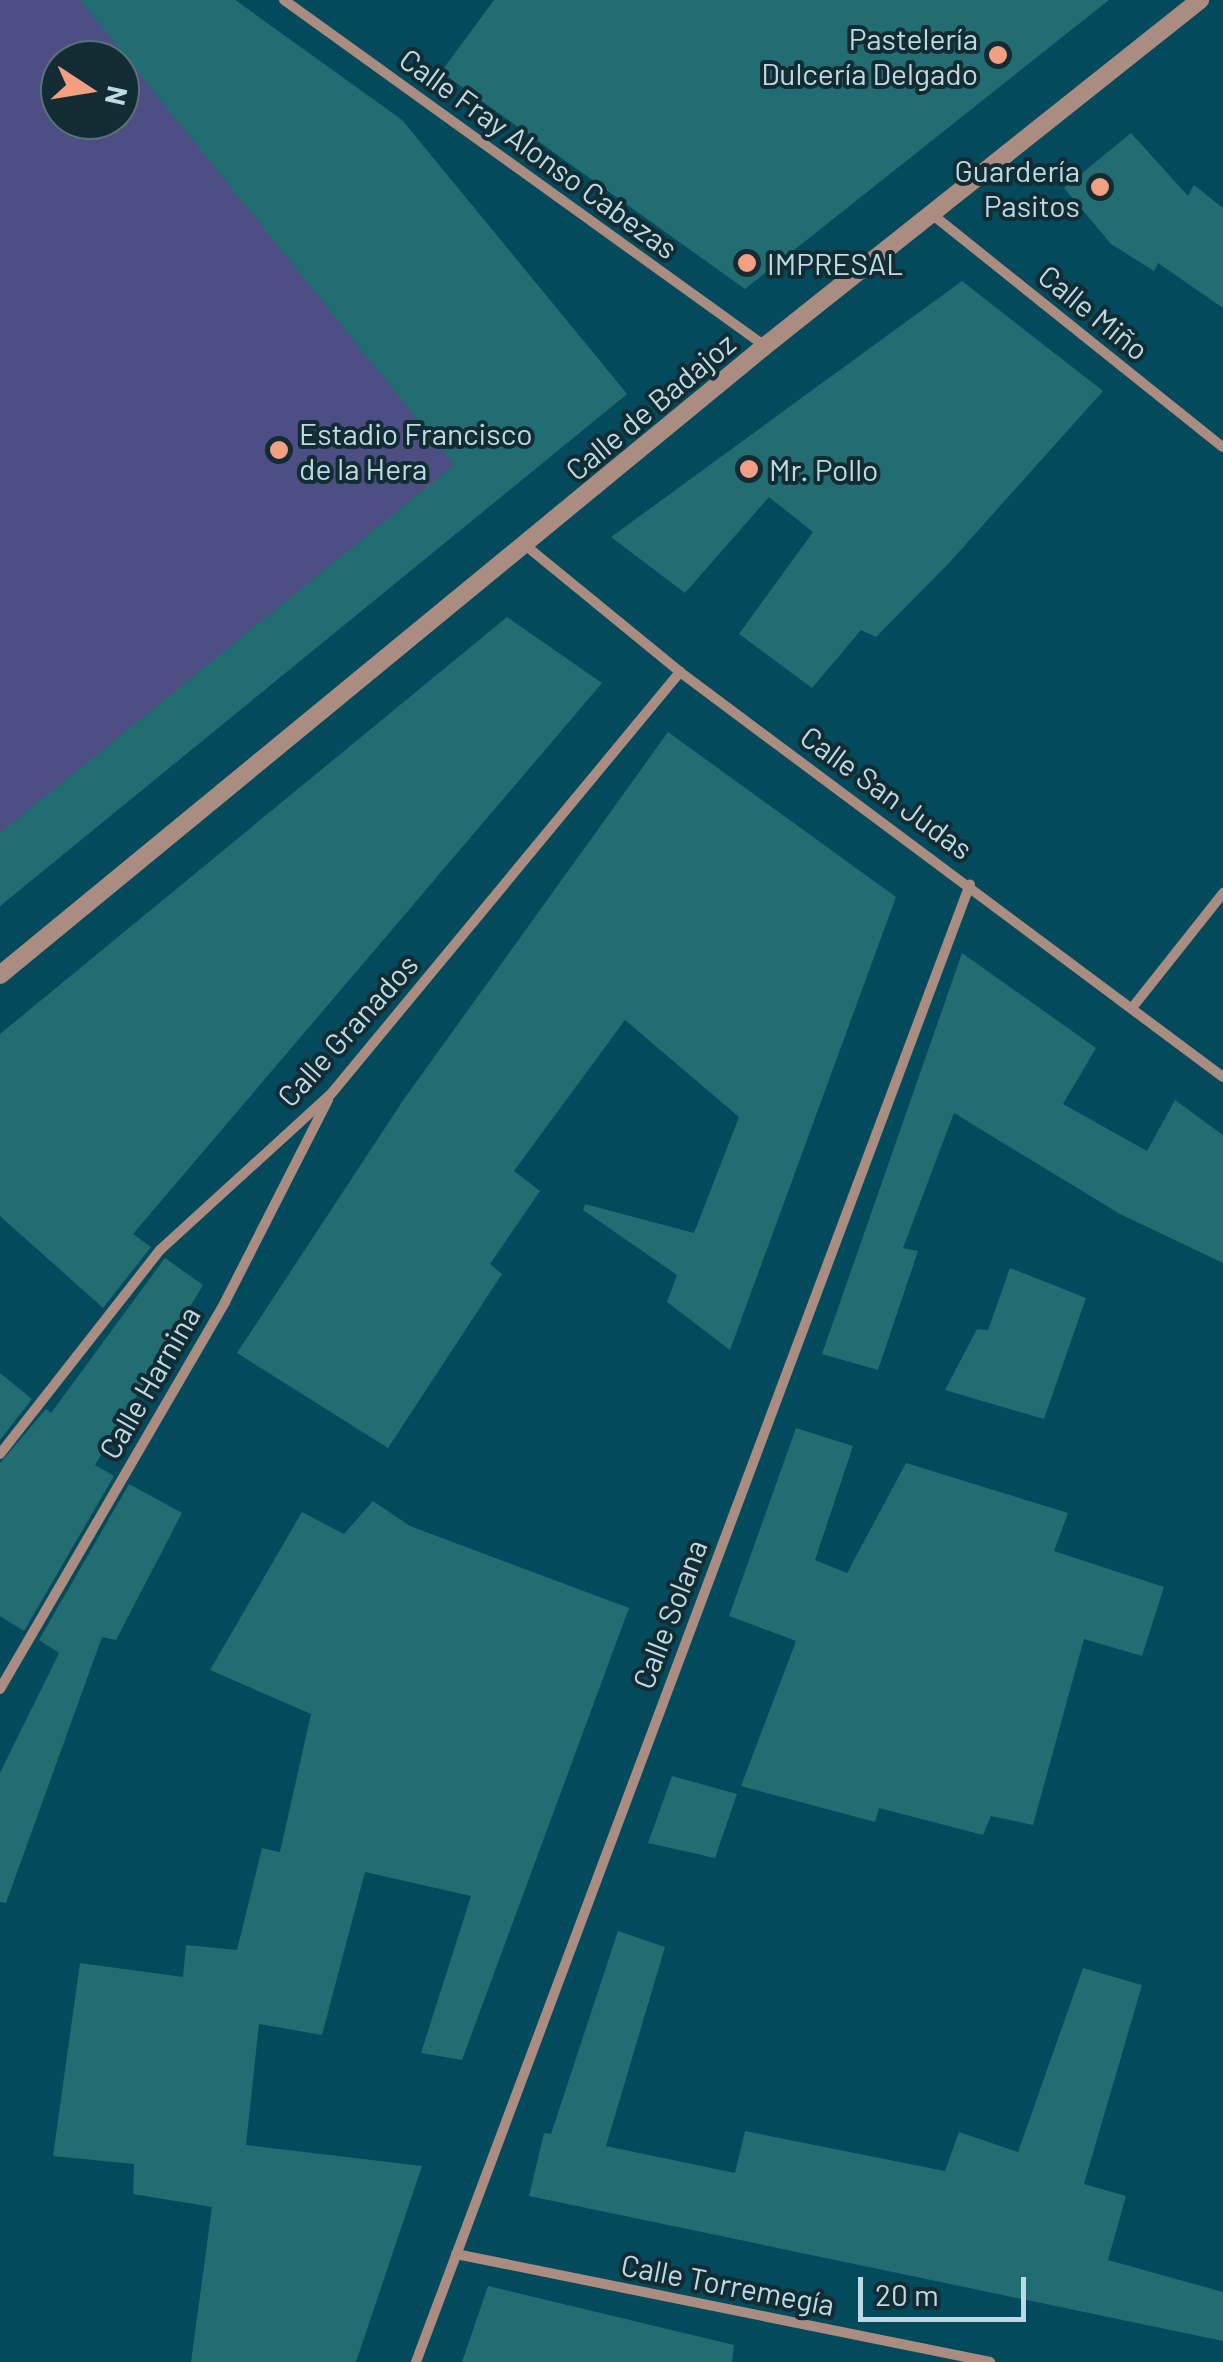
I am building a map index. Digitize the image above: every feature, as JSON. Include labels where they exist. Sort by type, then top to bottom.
[{"type":"street","name":"Calle Fray Alonso Cabezas","points":[[284,0],[766,346]]},
{"type":"street","name":"Calle de Badajoz","points":[[0,975],[766,346],[1200,0]]},
{"type":"street","name":"Calle Miño","points":[[933,216],[1223,447]]},
{"type":"street","name":"Calle San Judas","points":[[524,545],[680,672],[970,884],[1223,1076]]},
{"type":"street","name":"Calle Granados","points":[[0,1454],[160,1250],[331,1094],[680,672]]},
{"type":"street","name":"Calle Solana","points":[[416,2362],[970,884]]},
{"type":"street","points":[[1132,1008],[1223,893]]},
{"type":"street","name":"Calle Harnina","points":[[0,1689],[225,1302],[331,1094]]},
{"type":"street","name":"Calle Torremegía","points":[[456,2254],[990,2362]]},
{"type":"shaded area","name":"Estadio Francisco de la Hera","points":[[0,0],[235,0],[402,120],[627,394],[0,906]]},
{"type":"building","points":[[80,0],[235,0],[402,120],[627,394],[0,906],[0,833],[454,465],[140,75],[140,40],[112,40]]},
{"type":"building","points":[[494,0],[1109,0],[745,289],[441,72]]},
{"type":"building","points":[[1131,133],[1188,196],[1194,185],[1223,208],[1223,308],[1158,263],[1154,271],[1111,244],[1064,188]]},
{"type":"building","points":[[962,281],[1103,391],[949,563],[876,637],[861,630],[812,688],[739,634],[813,532],[769,497],[685,593],[611,537]]},
{"type":"building","points":[[507,617],[602,683],[133,1234],[151,1247],[103,1308],[0,1216],[0,1034]]},
{"type":"building","points":[[668,732],[896,897],[730,1350],[667,1302],[677,1275],[583,1210],[585,1204],[694,1233],[739,1117],[625,1020],[514,1171],[540,1191],[490,1264],[502,1274],[388,1448],[237,1353],[404,1099]]},
{"type":"building","points":[[962,953],[1096,1048],[1063,1104],[1147,1151],[1175,1100],[1223,1135],[1223,1263],[1120,1214],[954,1113],[903,1248],[918,1251],[878,1370],[822,1354]]},
{"type":"building","points":[[165,1258],[203,1285],[95,1465],[114,1476],[24,1631],[0,1616],[0,1463],[46,1409],[51,1413]]},
{"type":"building","points":[[1010,1268],[1086,1298],[1044,1419],[945,1390],[977,1329],[988,1330]]},
{"type":"building","points":[[0,1373],[32,1399],[0,1440]]},
{"type":"building","points":[[796,1428],[853,1446],[815,1560],[847,1573],[906,1463],[1068,1513],[1054,1551],[1164,1587],[1142,1656],[1084,1639],[1033,1825],[991,1816],[983,1835],[879,1808],[875,1822],[741,1786],[796,1641],[729,1616]]},
{"type":"building","points":[[129,1484],[182,1513],[116,1640],[102,1637],[6,1903],[0,1902],[0,1773],[59,1653],[39,1640]]},
{"type":"building","points":[[373,1501],[410,1526],[629,1608],[462,2060],[421,2053],[471,1896],[365,1872],[322,2035],[259,2024],[246,2145],[422,2166],[356,2362],[191,2362],[212,2207],[133,2194],[134,2164],[53,2156],[80,1963],[183,1977],[186,1945],[237,1950],[262,1848],[280,1852],[311,1714],[210,1670],[302,1512],[344,1534]]},
{"type":"building","points":[[672,1776],[737,1794],[715,1858],[648,1843]]},
{"type":"building","points":[[618,1931],[665,1947],[606,2146],[735,2173],[745,2131],[945,2171],[959,2132],[1018,2152],[1083,1968],[1142,1985],[1084,2184],[1126,2196],[1108,2260],[1223,2292],[1223,2341],[529,2196],[544,2133],[551,2134]]},
{"type":"building","points":[[488,2286],[734,2345],[732,2362],[462,2362]]},
{"type":"place","name":"Pastelería Dulcería Delgado","points":[[998,55]]},
{"type":"place","name":"Guardería Pasitos","points":[[1100,187]]},
{"type":"place","name":"IMPRESAL","points":[[747,263]]},
{"type":"place","name":"Estadio Francisco de la Hera","points":[[279,450]]},
{"type":"place","name":"Mr. Pollo","points":[[749,469]]}]
